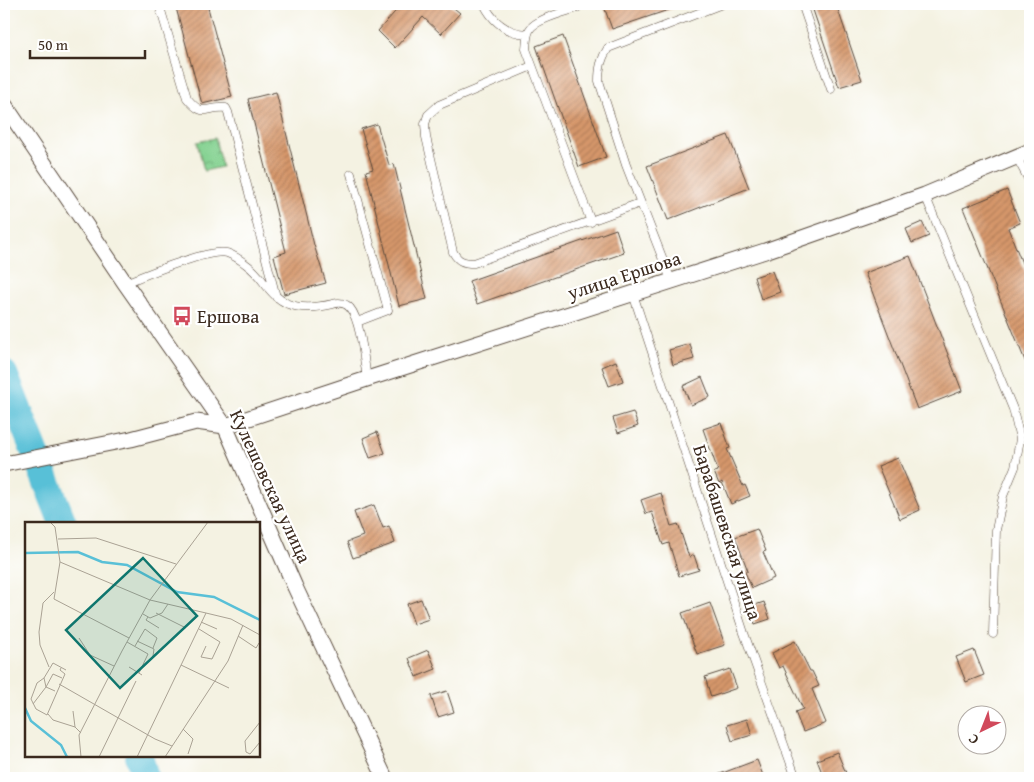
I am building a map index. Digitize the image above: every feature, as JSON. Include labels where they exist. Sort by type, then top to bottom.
[{"type":"street","name":"Кулешовская улица","points":[[4,104],[125,283],[225,426],[295,587],[385,778]]},
{"type":"street","name":"улица Ершова","points":[[225,426],[367,378],[765,251],[925,195],[1023,153]]},
{"type":"street","points":[[4,464],[131,439],[196,422],[225,426]]},
{"type":"lane","points":[[159,4],[187,98],[195,108],[205,111],[219,107],[226,108],[228,112],[276,297]]},
{"type":"lane","points":[[484,4],[495,21],[504,29],[527,34]]},
{"type":"lane","points":[[671,280],[626,165],[599,81],[599,70],[602,58],[608,48],[722,4]]},
{"type":"lane","points":[[802,4],[831,89]]},
{"type":"lane","points":[[577,8],[537,22],[527,34],[526,48],[591,222]]},
{"type":"lane","points":[[532,66],[439,105],[428,114],[425,124],[427,146],[453,252],[457,259],[464,263],[474,263],[640,203]]},
{"type":"lane","points":[[1023,153],[1030,182]]},
{"type":"lane","points":[[351,174],[388,310],[357,322]]},
{"type":"lane","points":[[925,195],[1013,409],[1020,439],[1015,467],[1003,496],[996,530],[993,634]]},
{"type":"lane","points":[[125,283],[170,265],[226,252],[248,265],[276,297],[290,305],[320,307],[336,303],[346,304],[351,309],[357,322],[367,378]]},
{"type":"lane","name":"Барабашевская улица","points":[[633,294],[744,633],[796,778]]},
{"type":"green space","points":[[215,138],[222,167],[204,171],[197,142]]},
{"type":"building","points":[[175,4],[207,4],[232,97],[202,104]]},
{"type":"building","points":[[402,4],[449,4],[460,13],[441,34],[423,17],[395,48],[378,31]]},
{"type":"building","points":[[603,4],[679,4],[680,6],[612,29]]},
{"type":"building","points":[[811,4],[836,4],[862,80],[839,87]]},
{"type":"building","points":[[563,36],[606,157],[579,167],[536,46]]},
{"type":"building","points":[[276,92],[314,245],[326,283],[284,294],[274,256],[286,252],[248,99]]},
{"type":"building","points":[[377,124],[389,165],[394,164],[427,299],[399,306],[366,171],[373,169],[361,129]]},
{"type":"building","points":[[728,135],[749,188],[668,220],[647,166]]},
{"type":"building","points":[[1007,190],[1020,223],[1008,228],[1030,283],[1030,373],[963,208]]},
{"type":"building","points":[[922,222],[929,236],[912,243],[906,229]]},
{"type":"building","points":[[616,229],[624,253],[477,304],[469,281]]},
{"type":"building","points":[[910,256],[962,391],[917,409],[865,273]]},
{"type":"building","points":[[772,271],[780,292],[761,299],[754,277]]},
{"type":"building","points":[[690,344],[694,359],[673,365],[669,350]]},
{"type":"building","points":[[616,361],[623,381],[609,386],[602,367]]},
{"type":"building","points":[[702,377],[710,397],[691,405],[683,386]]},
{"type":"building","points":[[633,412],[638,426],[618,433],[613,418]]},
{"type":"building","points":[[721,423],[730,448],[727,449],[743,486],[745,485],[750,496],[731,504],[722,482],[719,484],[714,472],[718,471],[703,429]]},
{"type":"building","points":[[377,432],[385,453],[370,458],[363,438]]},
{"type":"building","points":[[898,458],[920,510],[900,519],[878,466]]},
{"type":"building","points":[[661,493],[671,526],[678,524],[689,557],[694,555],[699,570],[679,576],[669,543],[663,545],[652,512],[646,514],[641,500]]},
{"type":"building","points":[[374,505],[383,528],[389,526],[395,543],[353,558],[347,542],[363,536],[354,512]]},
{"type":"building","points":[[757,529],[766,551],[763,552],[774,578],[752,588],[745,572],[748,571],[735,537]]},
{"type":"building","points":[[421,599],[429,619],[414,624],[407,604]]},
{"type":"building","points":[[764,602],[770,619],[755,624],[749,607]]},
{"type":"building","points":[[710,603],[725,645],[697,654],[682,613]]},
{"type":"building","points":[[795,641],[819,686],[812,689],[826,723],[803,732],[795,712],[803,709],[783,666],[779,668],[772,653]]},
{"type":"building","points":[[428,650],[436,669],[416,677],[409,658]]},
{"type":"building","points":[[974,650],[984,675],[966,682],[956,657]]},
{"type":"building","points":[[730,669],[737,688],[711,697],[705,677]]},
{"type":"building","points":[[447,691],[454,712],[438,717],[431,696]]},
{"type":"building","points":[[747,719],[752,735],[732,741],[727,725]]},
{"type":"building","points":[[837,752],[846,773],[834,778],[824,778],[817,760]]},
{"type":"building","points":[[757,760],[764,778],[712,778],[712,777]]},
{"type":"waterway","points":[[4,374],[63,522]]},
{"type":"waterway","points":[[139,757],[145,778]]},
{"type":"place","name":"Ершова","points":[[182,316]]}]
